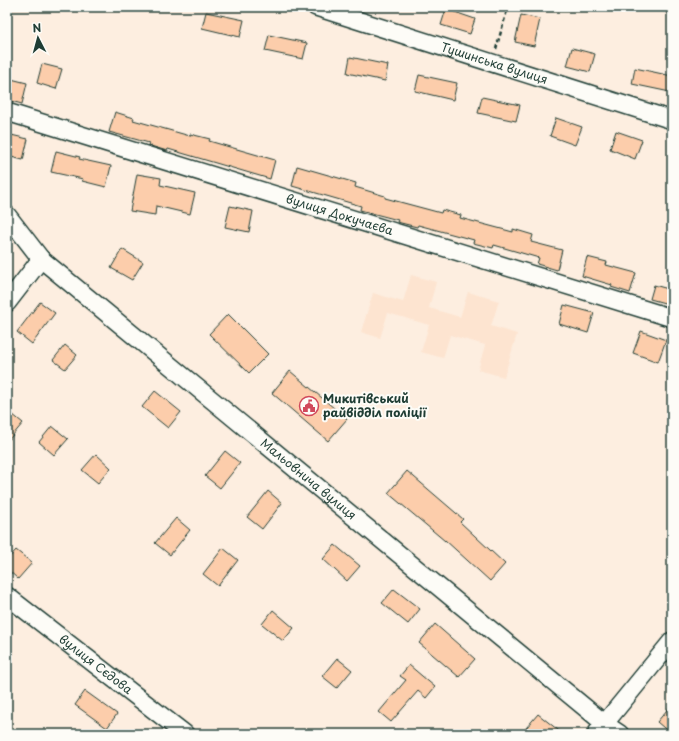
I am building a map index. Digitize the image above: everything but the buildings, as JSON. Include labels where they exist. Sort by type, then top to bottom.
[{"type":"street","name":"Тушинська вулиця","points":[[316,7],[672,120]]},
{"type":"street","name":"вулиця Докучаєва","points":[[7,112],[672,318]]},
{"type":"street","name":"Мальовнича вулиця","points":[[7,214],[40,259],[601,729],[620,734]]},
{"type":"street","points":[[7,303],[40,259]]},
{"type":"street","name":"вулиця Сєдова","points":[[7,596],[185,734]]},
{"type":"street","points":[[601,729],[672,641]]},
{"type":"path","points":[[492,63],[508,7]]},
{"type":"path","points":[[651,7],[672,14]]},
{"type":"shaded area","points":[[411,275],[436,282],[429,308],[460,317],[468,292],[499,301],[491,326],[517,334],[504,377],[478,370],[485,345],[450,335],[443,358],[421,352],[429,325],[388,313],[380,338],[361,332],[373,293],[403,302]]},
{"type":"place","name":"Микитівський райвідділ поліції","points":[[309,406]]}]
